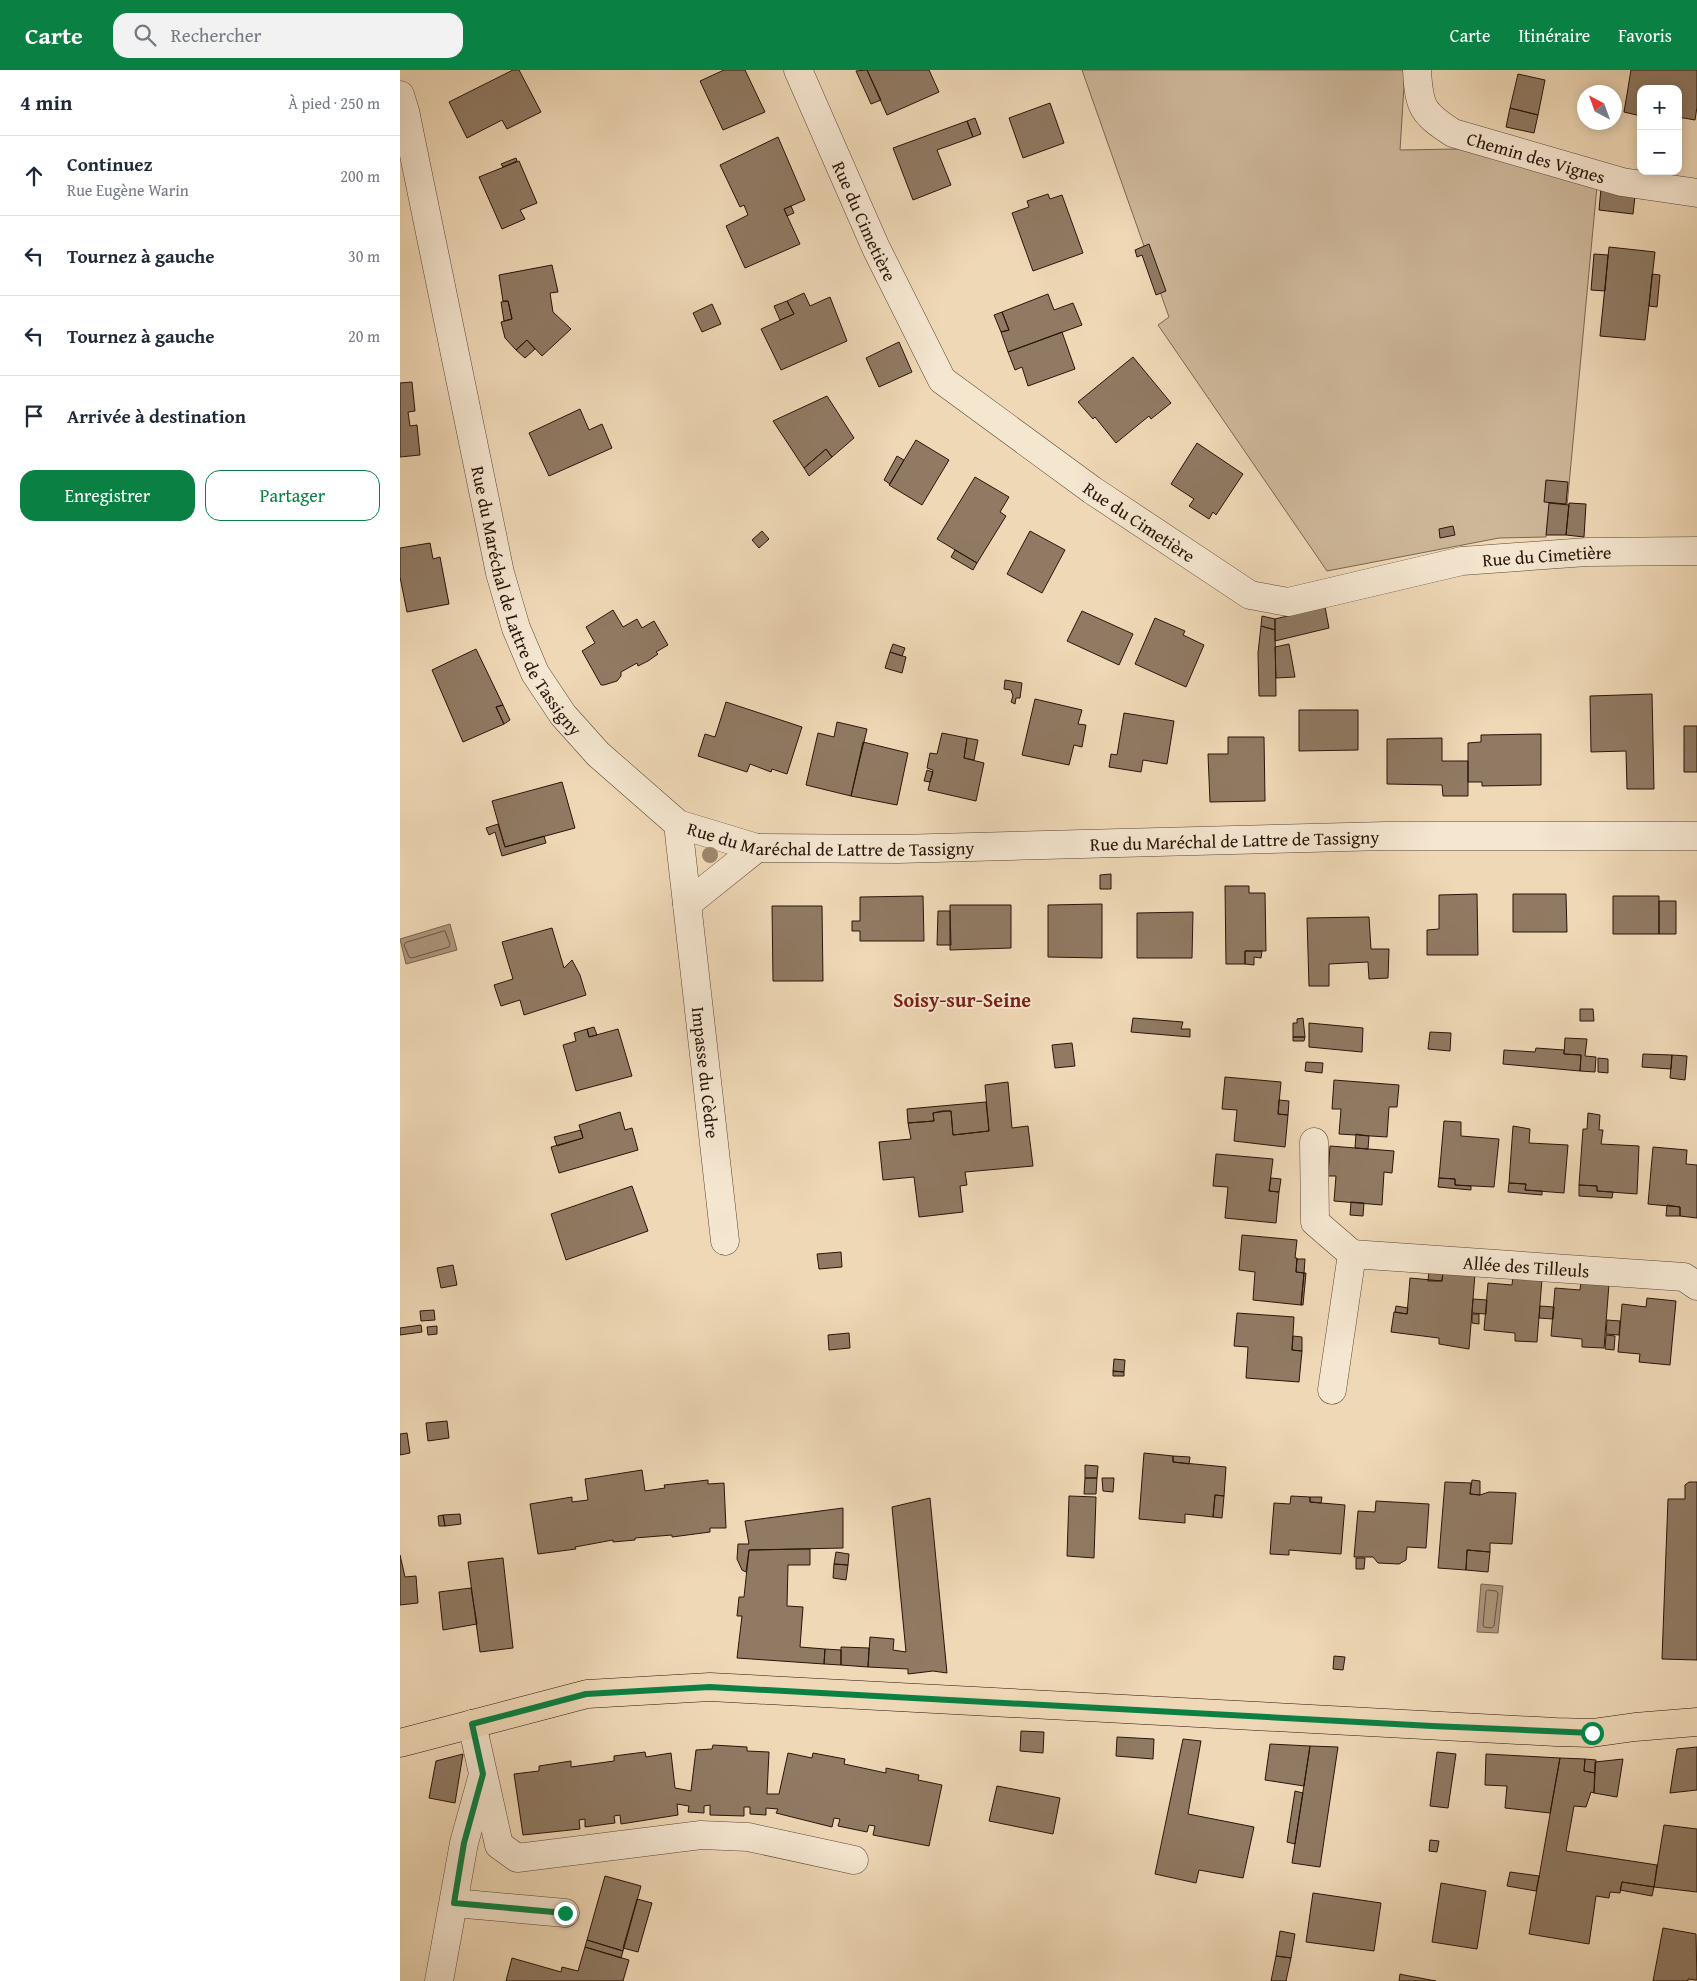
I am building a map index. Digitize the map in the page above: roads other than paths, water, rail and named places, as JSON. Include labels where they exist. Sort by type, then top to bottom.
[{"type":"main road","points":[[400,1742],[586,1694],[710,1687],[1556,1732],[1592,1733],[1697,1722]]},
{"type":"street","name":"Rue du Cimetière","points":[[798,70],[876,248],[942,380],[1092,490],[1250,595],[1288,602],[1462,561],[1587,552],[1697,551]]},
{"type":"street","name":"Chemin des Vignes","points":[[1417,70],[1420,100],[1430,118],[1453,133],[1622,182],[1697,193]]},
{"type":"street","name":"Rue du Maréchal de Lattre de Tassigny","points":[[400,95],[405,111],[500,573],[516,628],[535,673],[563,715],[598,754],[678,824],[757,848],[898,848],[1386,836],[1697,836]]},
{"type":"street","name":"Impasse du Cèdre","points":[[678,824],[725,1241]]},
{"type":"street","points":[[687,904],[757,848]]},
{"type":"street","points":[[1314,1142],[1315,1222],[1352,1254],[1332,1390]]},
{"type":"street","name":"Allée des Tilleuls","points":[[1352,1254],[1684,1277],[1697,1286]]},
{"type":"street","points":[[472,1724],[498,1845],[517,1858],[701,1835],[748,1837],[854,1860]]},
{"type":"street","points":[[439,1981],[464,1843],[483,1774]]},
{"type":"street","points":[[454,1903],[565,1913]]},
{"type":"water","points":[[450,924],[457,950],[406,964],[400,939]]},
{"type":"water","points":[[1481,1584],[1503,1586],[1498,1633],[1477,1632]]},
{"type":"district","name":"Soisy-sur-Seine","points":[[962,999]]}]
